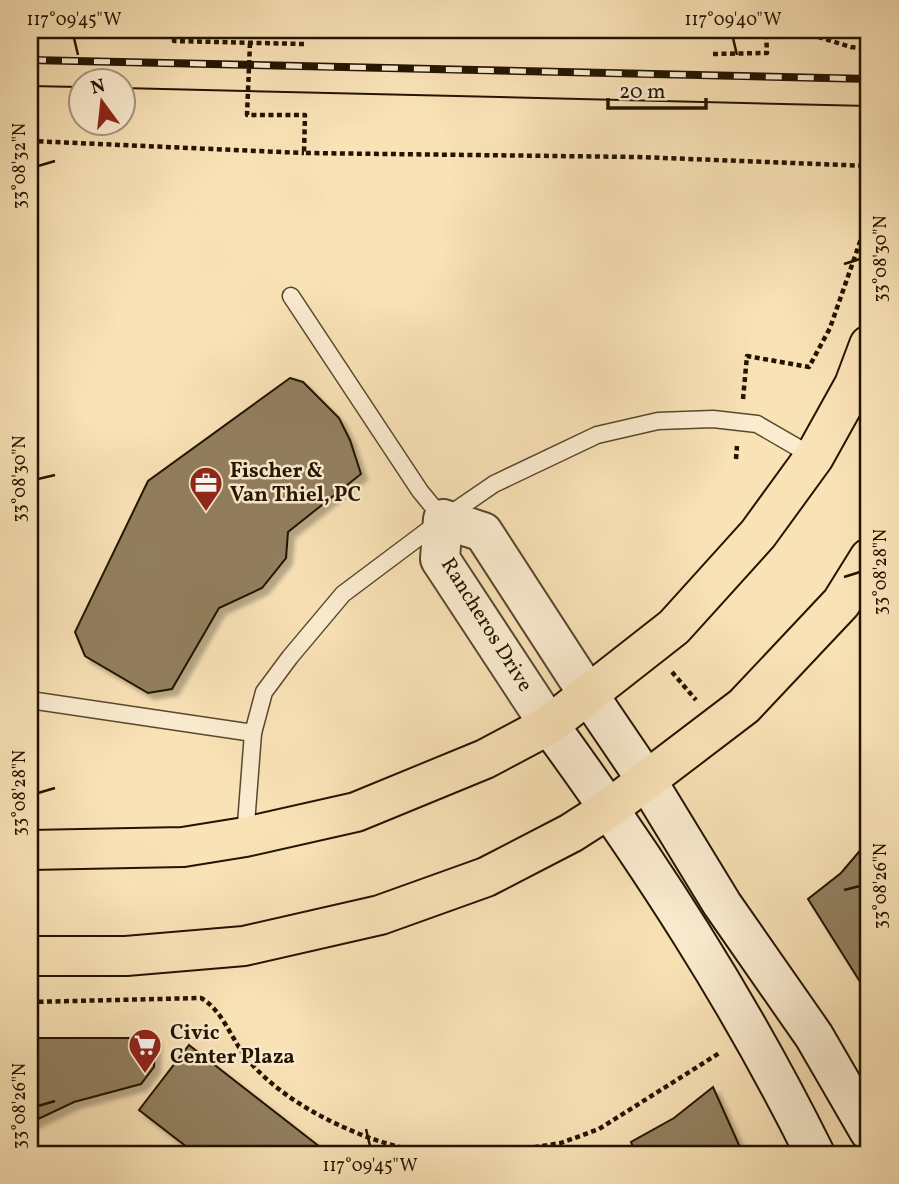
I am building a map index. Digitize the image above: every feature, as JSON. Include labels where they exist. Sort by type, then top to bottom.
[{"type":"main road","points":[[30,850],[183,846],[245,836],[356,812],[485,759],[549,725],[674,627],[758,534],[814,457],[854,385],[869,345]]},
{"type":"main road","name":"Rancheros Drive","points":[[815,1154],[745,1020],[610,808],[549,725],[440,559],[443,519],[482,531],[647,781],[722,904],[814,1036],[869,1131]]},
{"type":"main road","points":[[30,956],[126,957],[244,946],[380,915],[486,877],[571,833],[610,808],[744,706],[841,603],[869,558]]},
{"type":"lane","points":[[291,296],[420,491],[443,519]]},
{"type":"lane","points":[[245,836],[253,733],[264,692],[343,594],[494,484],[597,435],[658,421],[713,419],[757,424],[814,457]]},
{"type":"lane","points":[[30,701],[253,733]]},
{"type":"path","points":[[174,30],[174,41],[304,44]]},
{"type":"path","points":[[640,30],[809,34],[851,47],[869,49]]},
{"type":"path","points":[[713,54],[767,53],[766,32]]},
{"type":"path","points":[[250,43],[247,115],[305,115],[304,153]]},
{"type":"path","points":[[30,141],[304,153],[639,157],[869,166]]},
{"type":"path","points":[[736,459],[747,356],[809,367],[830,328],[869,216]]},
{"type":"path","points":[[671,671],[702,707]]},
{"type":"path","points":[[30,1002],[201,998],[212,1004],[243,1054],[255,1068],[312,1113],[378,1141],[424,1153],[465,1154]]},
{"type":"path","points":[[492,1154],[561,1143],[599,1129],[723,1051],[729,1063]]},
{"type":"building","points":[[290,378],[303,382],[339,418],[350,440],[361,474],[288,532],[286,558],[262,588],[219,608],[172,689],[148,693],[85,656],[75,632],[148,481]]},
{"type":"building","points":[[869,840],[869,996],[808,899],[841,873]]},
{"type":"building","points":[[30,1038],[155,1038],[154,1067],[141,1084],[74,1102],[30,1123]]},
{"type":"building","points":[[189,1045],[329,1154],[196,1154],[139,1110]]},
{"type":"building","points":[[713,1087],[743,1154],[616,1154],[633,1147],[631,1142],[674,1118]]},
{"type":"tram line","points":[[30,86],[66,87]]},
{"type":"tram line","points":[[136,88],[869,106]]},
{"type":"railway","points":[[30,60],[869,79]]},
{"type":"place","name":"Fischer & Van Thiel, PC","points":[[206,513]]},
{"type":"place","name":"Civic Center Plaza","points":[[145,1075]]}]
